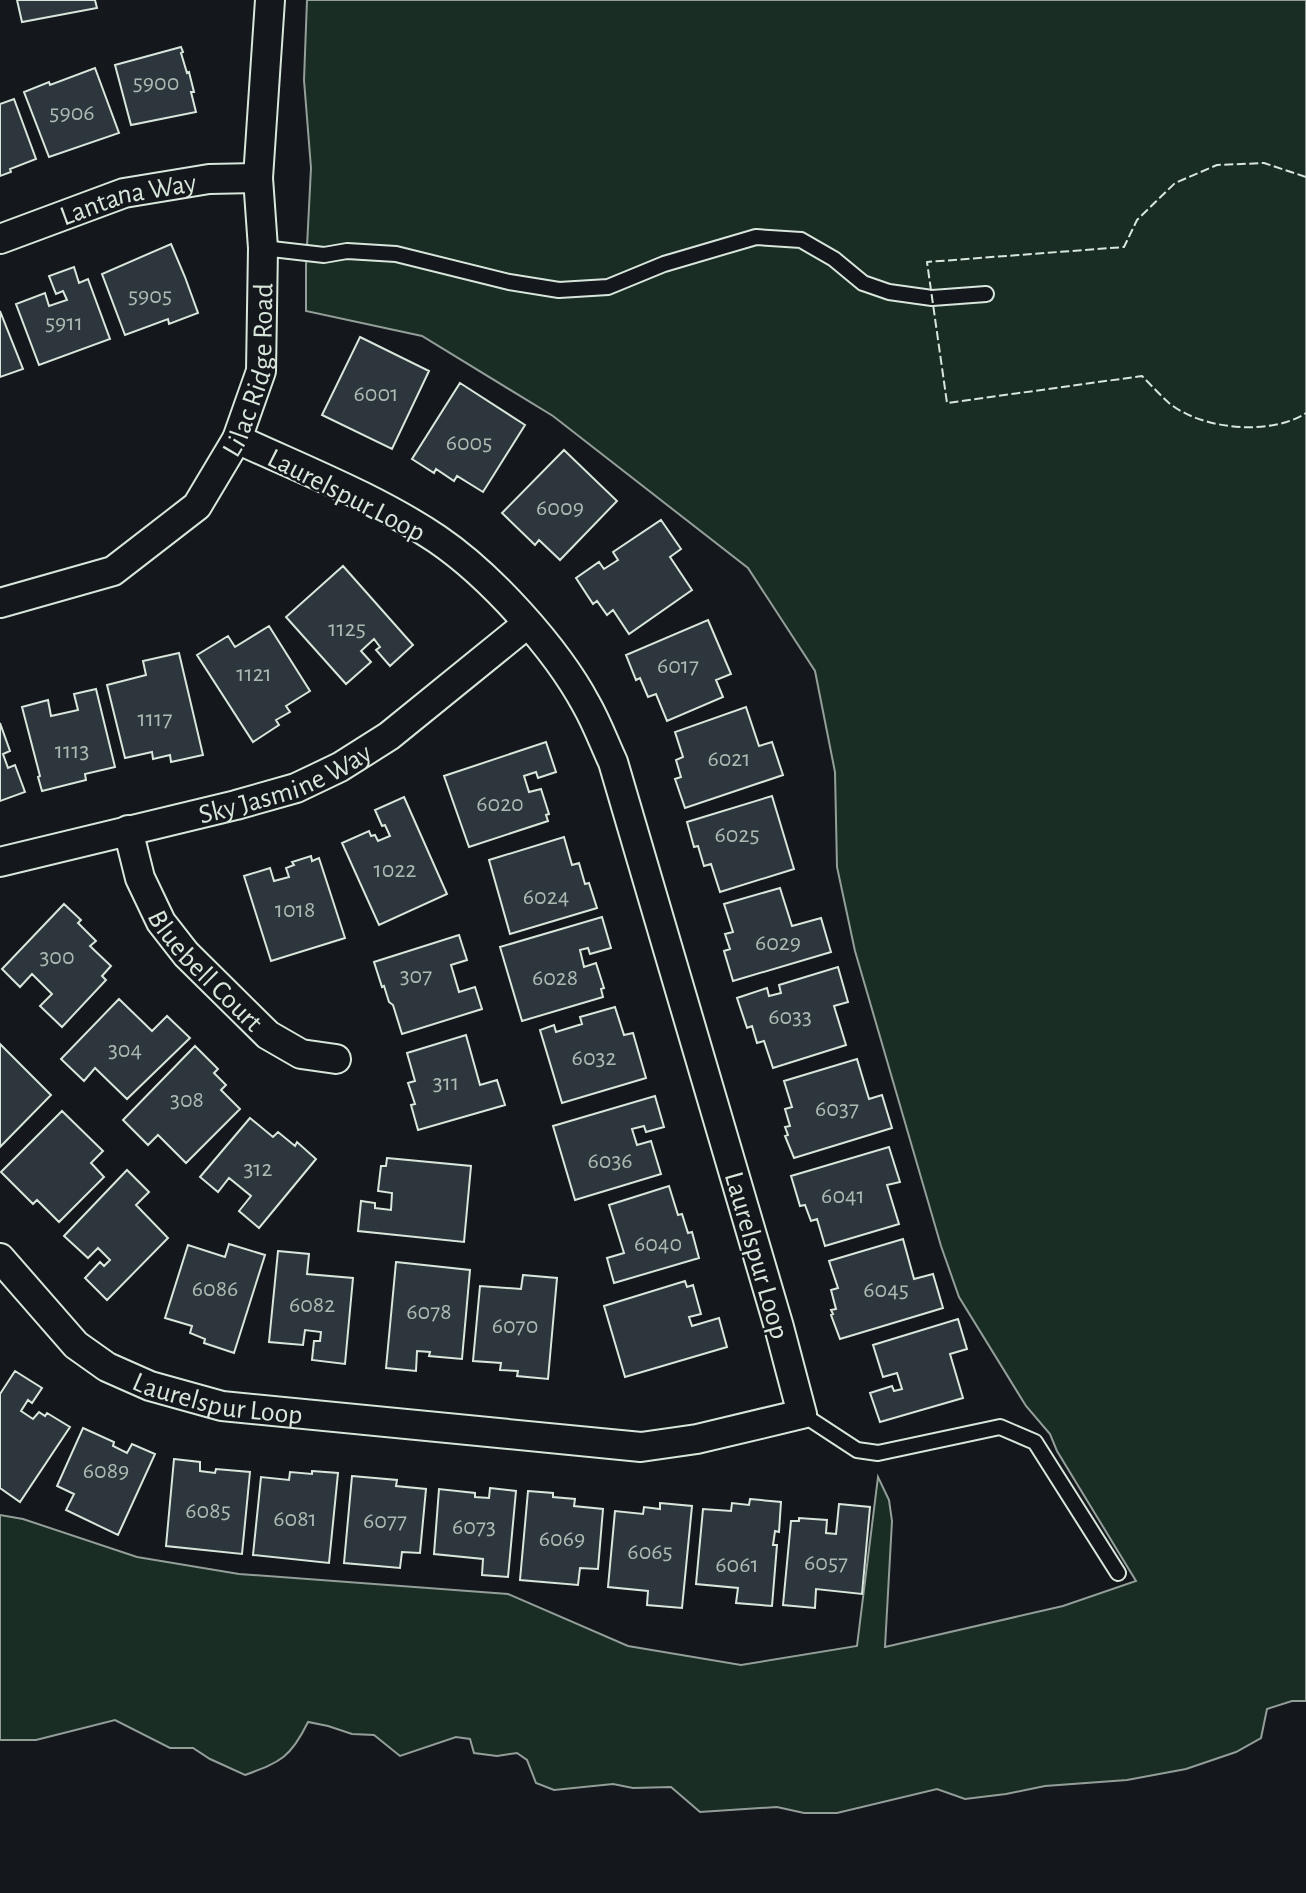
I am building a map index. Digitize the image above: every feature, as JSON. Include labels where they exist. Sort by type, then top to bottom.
[{"type":"street","name":"Lilac Ridge Road","points":[[0,603],[113,571],[197,506],[237,439],[261,371],[263,248],[258,178],[270,0]]},
{"type":"street","name":"Lantana Way","points":[[0,239],[124,193],[209,178],[258,178]]},
{"type":"street","name":"Laurelspur Loop","points":[[0,1258],[76,1345],[107,1367],[150,1386],[222,1406],[641,1447],[697,1439],[803,1414],[613,762],[587,705],[560,662],[527,624],[482,575],[438,540],[393,513],[237,439]]},
{"type":"street","name":"Sky Jasmine Way","points":[[0,862],[296,788],[340,767],[389,736],[527,624]]},
{"type":"street","name":"Bluebell Court","points":[[128,830],[140,878],[161,922],[186,954],[268,1035],[301,1054],[336,1059]]},
{"type":"lane","points":[[263,248],[324,255],[347,251],[396,254],[509,282],[559,290],[607,287],[664,264],[756,237],[801,240],[834,259],[863,283],[889,292],[932,298],[986,294]]},
{"type":"lane","points":[[803,1414],[857,1450],[878,1453],[1000,1427],[1035,1441],[1118,1573]]},
{"type":"green space","points":[[307,0],[1306,0],[1306,1701],[1292,1701],[1267,1709],[1261,1738],[1236,1752],[1186,1769],[1127,1780],[1045,1786],[965,1799],[937,1789],[837,1813],[804,1813],[777,1807],[700,1812],[671,1787],[633,1788],[613,1784],[554,1790],[536,1783],[527,1760],[517,1753],[497,1756],[474,1753],[470,1739],[456,1737],[400,1756],[374,1735],[352,1734],[308,1722],[284,1757],[245,1775],[193,1748],[170,1748],[115,1720],[36,1740],[0,1740],[0,1515],[23,1519],[137,1557],[239,1574],[508,1594],[628,1646],[741,1665],[857,1646],[878,1477],[889,1500],[892,1521],[885,1647],[1063,1606],[1136,1581],[1057,1451],[1050,1434],[1026,1406],[959,1297],[941,1246],[855,951],[837,867],[835,772],[815,671],[748,568],[553,416],[422,336],[306,311],[311,168],[304,80]]},
{"type":"building","points":[[17,0],[95,0],[97,8],[22,22]]},
{"type":"building","points":[[181,47],[194,92],[191,92],[196,112],[131,125],[115,65]]},
{"type":"building","points":[[95,68],[119,133],[49,157],[24,92]]},
{"type":"building","points":[[14,99],[36,159],[0,176],[0,104]]},
{"type":"building","points":[[171,244],[198,313],[169,324],[168,319],[125,335],[102,274]]},
{"type":"building","points":[[74,267],[79,283],[88,279],[110,339],[39,365],[16,304],[45,293],[49,306],[67,300],[63,291],[56,294],[49,276]]},
{"type":"building","points":[[0,311],[23,369],[0,377]]},
{"type":"building","points":[[360,337],[429,371],[392,449],[322,415]]},
{"type":"building","points":[[460,383],[525,425],[483,492],[457,476],[454,481],[436,469],[434,473],[412,459]]},
{"type":"building","points":[[564,450],[617,501],[560,560],[539,540],[535,545],[502,513]]},
{"type":"building","points":[[661,520],[681,549],[670,557],[692,590],[629,634],[613,610],[607,615],[597,601],[593,604],[576,578],[599,562],[604,569],[618,560],[613,552]]},
{"type":"building","points":[[343,566],[413,645],[390,666],[376,650],[380,647],[374,639],[361,651],[371,662],[346,684],[286,617]]},
{"type":"building","points":[[708,620],[731,674],[716,680],[723,697],[667,721],[656,694],[648,697],[640,678],[636,680],[626,655]]},
{"type":"building","points":[[269,626],[310,691],[286,706],[290,712],[276,720],[279,725],[253,742],[197,655],[228,636],[235,647]]},
{"type":"building","points":[[179,653],[203,755],[171,762],[170,755],[153,759],[152,752],[125,758],[107,685],[146,675],[143,661]]},
{"type":"building","points":[[96,689],[115,767],[85,774],[86,780],[42,791],[22,707],[48,700],[51,716],[78,710],[74,694]]},
{"type":"building","points":[[746,707],[759,746],[772,742],[783,775],[685,808],[675,779],[681,777],[676,760],[683,757],[675,732]]},
{"type":"building","points":[[0,723],[10,751],[3,754],[8,768],[15,765],[25,792],[0,801]]},
{"type":"building","points":[[546,742],[556,772],[538,778],[536,772],[524,776],[529,792],[541,789],[549,814],[546,815],[548,821],[469,847],[444,776]]},
{"type":"building","points":[[772,796],[794,869],[720,892],[711,864],[704,866],[698,846],[694,847],[687,822]]},
{"type":"building","points":[[404,797],[447,894],[379,925],[342,843],[369,831],[378,841],[390,836],[375,810]]},
{"type":"building","points":[[564,837],[572,865],[579,863],[585,884],[589,883],[597,908],[510,934],[489,860]]},
{"type":"building","points":[[311,856],[312,861],[319,858],[345,938],[271,961],[244,876],[270,868],[274,881],[289,877],[286,868],[294,865],[292,862]]},
{"type":"building","points":[[780,888],[792,926],[821,918],[831,952],[733,981],[724,951],[730,949],[725,934],[733,932],[724,904]]},
{"type":"building","points":[[64,904],[81,920],[78,923],[96,941],[90,946],[111,966],[102,976],[106,980],[62,1027],[40,1006],[52,994],[32,974],[20,987],[2,969]]},
{"type":"building","points":[[602,917],[611,948],[590,954],[588,948],[580,950],[584,967],[596,963],[604,988],[601,989],[603,997],[522,1021],[500,947]]},
{"type":"building","points":[[459,935],[467,960],[451,965],[459,992],[475,987],[482,1009],[402,1034],[393,1005],[389,1002],[384,986],[382,987],[374,962]]},
{"type":"building","points":[[838,967],[848,1002],[834,1006],[846,1045],[773,1068],[764,1041],[757,1043],[752,1026],[747,1028],[737,998],[767,988],[769,996],[781,993],[779,985]]},
{"type":"building","points":[[119,999],[152,1031],[167,1016],[190,1038],[127,1099],[95,1068],[84,1081],[61,1059]]},
{"type":"building","points":[[615,1007],[624,1035],[633,1033],[646,1078],[562,1103],[540,1030],[554,1025],[556,1032],[582,1024],[580,1017]]},
{"type":"building","points":[[466,1035],[480,1085],[497,1080],[505,1105],[418,1130],[411,1105],[415,1104],[408,1083],[415,1081],[407,1053]]},
{"type":"building","points":[[0,1044],[51,1095],[0,1147]]},
{"type":"building","points":[[195,1046],[218,1069],[214,1073],[226,1085],[221,1090],[240,1109],[186,1163],[158,1135],[148,1145],[123,1120]]},
{"type":"building","points":[[857,1059],[869,1099],[882,1095],[892,1128],[794,1158],[785,1136],[788,1135],[785,1127],[790,1126],[785,1109],[792,1107],[784,1081]]},
{"type":"building","points":[[655,1096],[664,1127],[646,1132],[644,1126],[632,1129],[637,1145],[651,1141],[661,1174],[575,1200],[553,1126]]},
{"type":"building","points":[[62,1111],[103,1151],[91,1163],[104,1177],[59,1222],[37,1200],[33,1204],[1,1172]]},
{"type":"building","points":[[250,1118],[273,1137],[278,1132],[295,1146],[297,1142],[316,1159],[259,1228],[239,1211],[251,1196],[229,1178],[218,1192],[200,1177]]},
{"type":"building","points":[[889,1147],[900,1182],[887,1185],[899,1224],[825,1246],[817,1219],[811,1221],[805,1205],[800,1206],[791,1176]]},
{"type":"building","points":[[387,1158],[471,1166],[464,1242],[358,1231],[361,1201],[375,1203],[375,1208],[391,1210],[392,1193],[378,1191],[381,1166],[386,1166]]},
{"type":"building","points":[[127,1170],[149,1192],[136,1205],[168,1238],[107,1300],[85,1278],[100,1262],[104,1266],[110,1260],[98,1248],[88,1258],[64,1236]]},
{"type":"building","points":[[669,1186],[678,1215],[682,1214],[688,1233],[692,1232],[699,1258],[614,1283],[607,1258],[624,1253],[609,1205]]},
{"type":"building","points":[[903,1239],[914,1279],[933,1274],[943,1308],[840,1339],[831,1315],[831,1310],[836,1309],[831,1290],[838,1288],[829,1261]]},
{"type":"building","points":[[229,1244],[265,1255],[234,1353],[204,1343],[205,1339],[190,1333],[192,1326],[165,1318],[188,1245],[225,1257]]},
{"type":"building","points":[[278,1251],[309,1254],[307,1274],[353,1278],[345,1364],[312,1360],[314,1341],[320,1341],[321,1332],[305,1330],[303,1345],[269,1342]]},
{"type":"building","points":[[396,1262],[470,1270],[462,1359],[429,1356],[430,1352],[417,1351],[416,1371],[386,1368]]},
{"type":"building","points":[[523,1275],[557,1278],[548,1379],[517,1376],[518,1371],[500,1370],[501,1363],[473,1361],[480,1286],[521,1289]]},
{"type":"building","points":[[685,1281],[687,1287],[693,1285],[701,1314],[689,1317],[692,1326],[719,1318],[727,1347],[625,1377],[604,1306]]},
{"type":"building","points":[[958,1319],[967,1349],[950,1354],[963,1398],[880,1422],[870,1393],[892,1386],[894,1391],[902,1389],[897,1373],[883,1377],[873,1345]]},
{"type":"building","points":[[15,1371],[42,1388],[32,1403],[28,1400],[21,1411],[33,1419],[39,1412],[45,1416],[47,1413],[70,1427],[20,1502],[0,1488],[0,1394]]},
{"type":"building","points":[[83,1428],[114,1442],[113,1446],[127,1453],[132,1444],[155,1454],[118,1535],[66,1510],[74,1494],[57,1486]]},
{"type":"building","points":[[174,1459],[200,1462],[200,1471],[215,1473],[216,1469],[250,1472],[242,1554],[166,1546]]},
{"type":"building","points":[[312,1471],[338,1473],[329,1563],[253,1555],[261,1477],[289,1480],[290,1472],[312,1474]]},
{"type":"building","points":[[352,1476],[397,1480],[396,1486],[426,1489],[420,1553],[402,1552],[400,1568],[344,1563]]},
{"type":"building","points":[[490,1488],[516,1491],[508,1577],[482,1575],[483,1559],[434,1554],[439,1489],[475,1493],[475,1497],[489,1498]]},
{"type":"building","points":[[528,1491],[553,1493],[553,1497],[575,1499],[574,1506],[603,1509],[598,1569],[580,1568],[578,1585],[520,1580]]},
{"type":"building","points":[[750,1499],[781,1502],[779,1532],[775,1531],[773,1545],[777,1545],[772,1606],[736,1603],[738,1588],[696,1584],[703,1509],[731,1511],[732,1503],[749,1505]]},
{"type":"building","points":[[660,1503],[692,1506],[682,1608],[647,1605],[648,1591],[608,1587],[615,1511],[643,1514],[644,1507],[660,1509]]},
{"type":"building","points":[[839,1504],[870,1507],[862,1594],[816,1589],[815,1608],[783,1605],[791,1521],[799,1521],[799,1518],[827,1520],[826,1533],[836,1534]]},
{"type":"fence","points":[[1306,177],[1264,163],[1217,165],[1175,183],[1137,220],[1124,247],[927,262],[947,403],[1142,376],[1169,403],[1183,412],[1218,424],[1237,427],[1274,425],[1306,413]]}]
